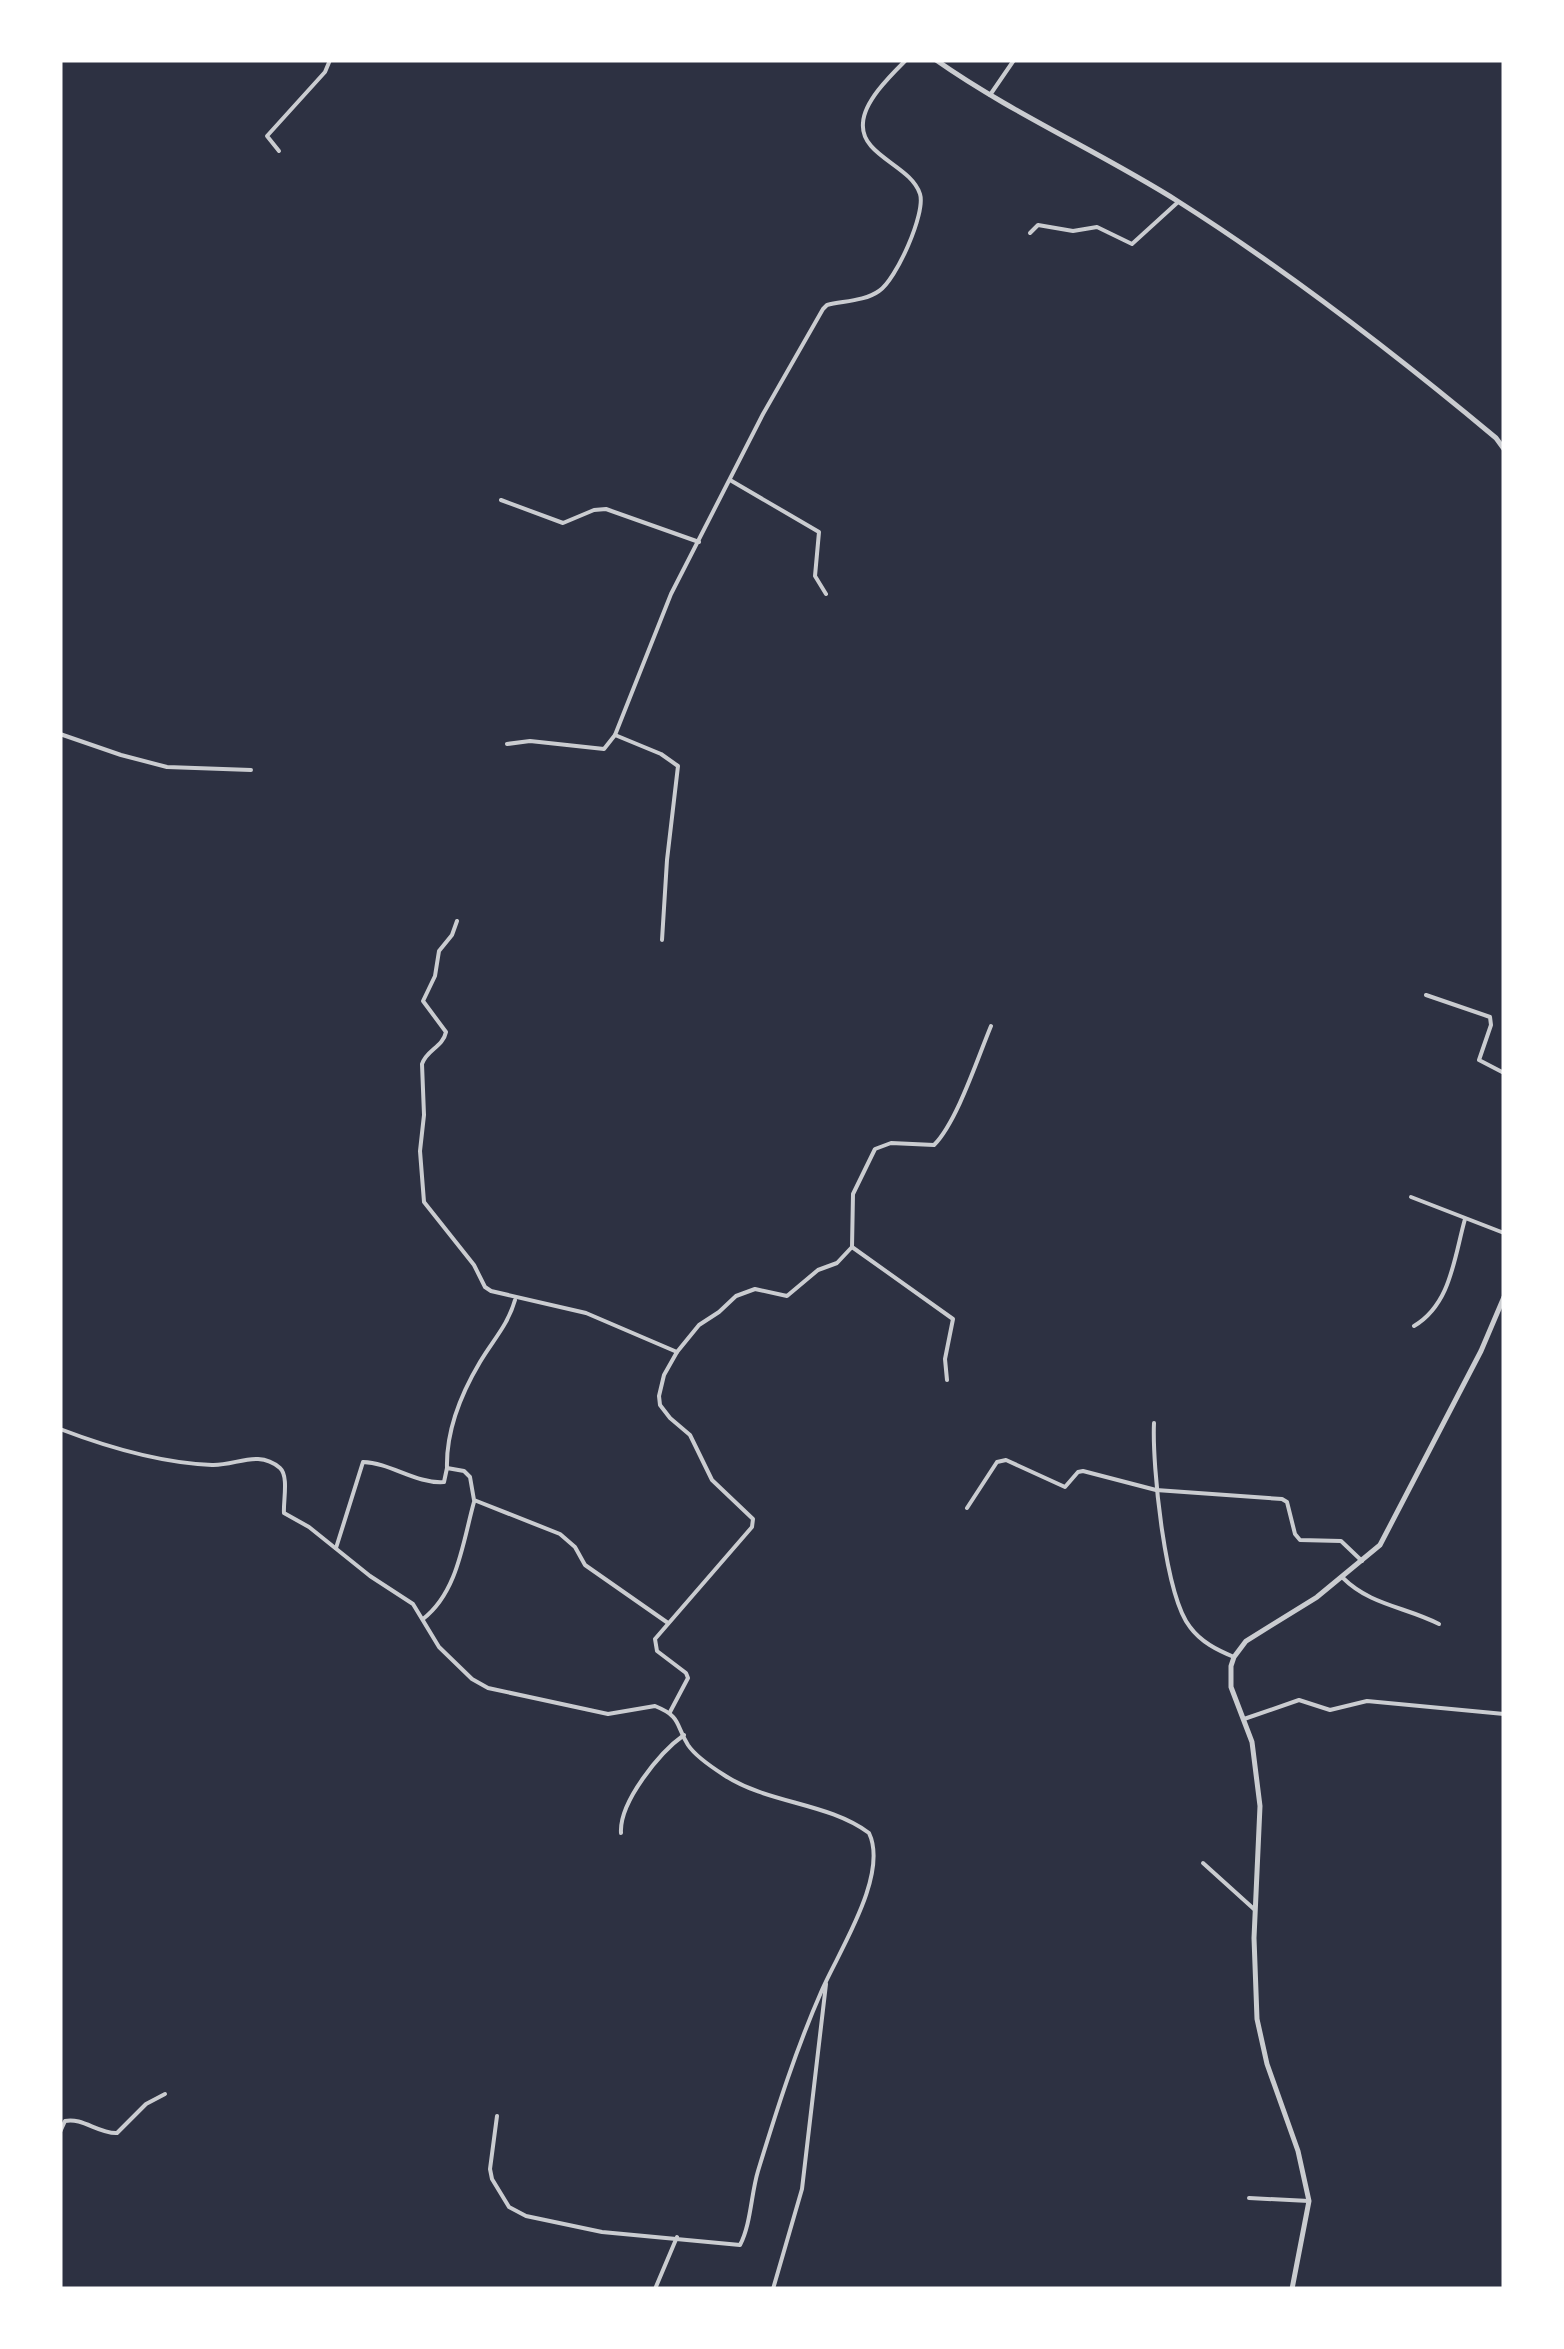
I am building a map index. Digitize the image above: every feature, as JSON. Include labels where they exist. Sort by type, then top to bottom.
[{"type":"street","points":[[279,151],[267,136],[317,82],[330,60]]},
{"type":"street","points":[[506,744],[530,740],[604,749],[615,735],[671,594],[823,310],[878,292],[894,275],[908,245],[920,195],[912,181],[867,139],[862,127],[867,111],[906,60]]},
{"type":"street","points":[[936,60],[1179,202],[1284,270],[1386,346],[1496,438],[1504,449]]},
{"type":"street","points":[[990,95],[1014,60]]},
{"type":"street","points":[[1030,232],[1038,225],[1073,230],[1097,227],[1132,244],[1179,202]]},
{"type":"street","points":[[730,480],[819,532],[815,576],[826,594]]},
{"type":"street","points":[[501,500],[563,523],[606,509],[699,542]]},
{"type":"street","points":[[60,734],[121,756],[167,767],[251,770]]},
{"type":"street","points":[[615,735],[676,761],[678,766],[662,940]]},
{"type":"street","points":[[458,921],[440,948],[435,976],[422,1001],[446,1032],[444,1040],[424,1056],[422,1064],[423,1196],[474,1264],[485,1288],[515,1299],[530,1298],[586,1313],[677,1352]]},
{"type":"street","points":[[1426,995],[1490,1017],[1491,1025],[1478,1060],[1504,1073]]},
{"type":"street","points":[[670,1712],[688,1678],[654,1648],[658,1634],[752,1527],[754,1518],[712,1480],[690,1435],[660,1406],[664,1375],[699,1326],[736,1296],[755,1289],[787,1296],[818,1270],[837,1263],[852,1247],[852,1194],[875,1149],[890,1143],[934,1145],[940,1140],[991,1026]]},
{"type":"street","points":[[1412,1197],[1504,1233]]},
{"type":"street","points":[[1414,1326],[1427,1318],[1445,1294],[1465,1219]]},
{"type":"street","points":[[852,1247],[953,1319],[945,1359],[948,1380]]},
{"type":"street","points":[[1292,2289],[1308,2200],[1302,2163],[1267,2064],[1257,2019],[1260,1806],[1252,1742],[1231,1687],[1234,1657],[1246,1640],[1343,1578],[1388,1534],[1481,1352],[1504,1296]]},
{"type":"street","points":[[336,1548],[364,1462],[444,1482],[453,1419],[478,1366],[509,1320],[515,1299]]},
{"type":"street","points":[[1154,1423],[1156,1490],[1176,1595],[1186,1623],[1201,1640],[1234,1657]]},
{"type":"street","points":[[60,1429],[146,1456],[213,1465],[256,1458],[279,1467],[284,1473],[284,1513],[413,1604],[439,1646],[472,1679],[488,1688],[608,1714],[655,1706],[670,1712],[699,1756],[746,1787],[834,1816],[868,1832],[874,1854],[867,1890],[826,1980],[776,2109],[748,2205],[743,2242],[737,2245],[602,2232],[526,2216],[499,2195],[490,2169],[497,2116]]},
{"type":"street","points":[[967,1508],[1001,1459],[1065,1487],[1078,1472],[1083,1472],[1156,1490],[1282,1499],[1287,1502],[1300,1540],[1342,1541],[1363,1562]]},
{"type":"street","points":[[424,1619],[442,1600],[455,1572],[474,1500],[470,1476],[447,1468]]},
{"type":"street","points":[[474,1500],[560,1534],[575,1546],[585,1565],[668,1623]]},
{"type":"street","points":[[1343,1578],[1374,1602],[1415,1612],[1439,1624]]},
{"type":"street","points":[[1244,1719],[1299,1700],[1330,1710],[1367,1700],[1504,1714]]},
{"type":"street","points":[[621,1832],[622,1816],[656,1759],[684,1735]]},
{"type":"street","points":[[1203,1863],[1256,1910]]},
{"type":"street","points":[[773,2289],[802,2189],[826,1980]]},
{"type":"street","points":[[60,2132],[66,2121],[72,2119],[106,2133],[116,2133],[146,2104],[165,2094]]},
{"type":"street","points":[[1249,2198],[1308,2200]]},
{"type":"street","points":[[655,2289],[677,2237]]}]
